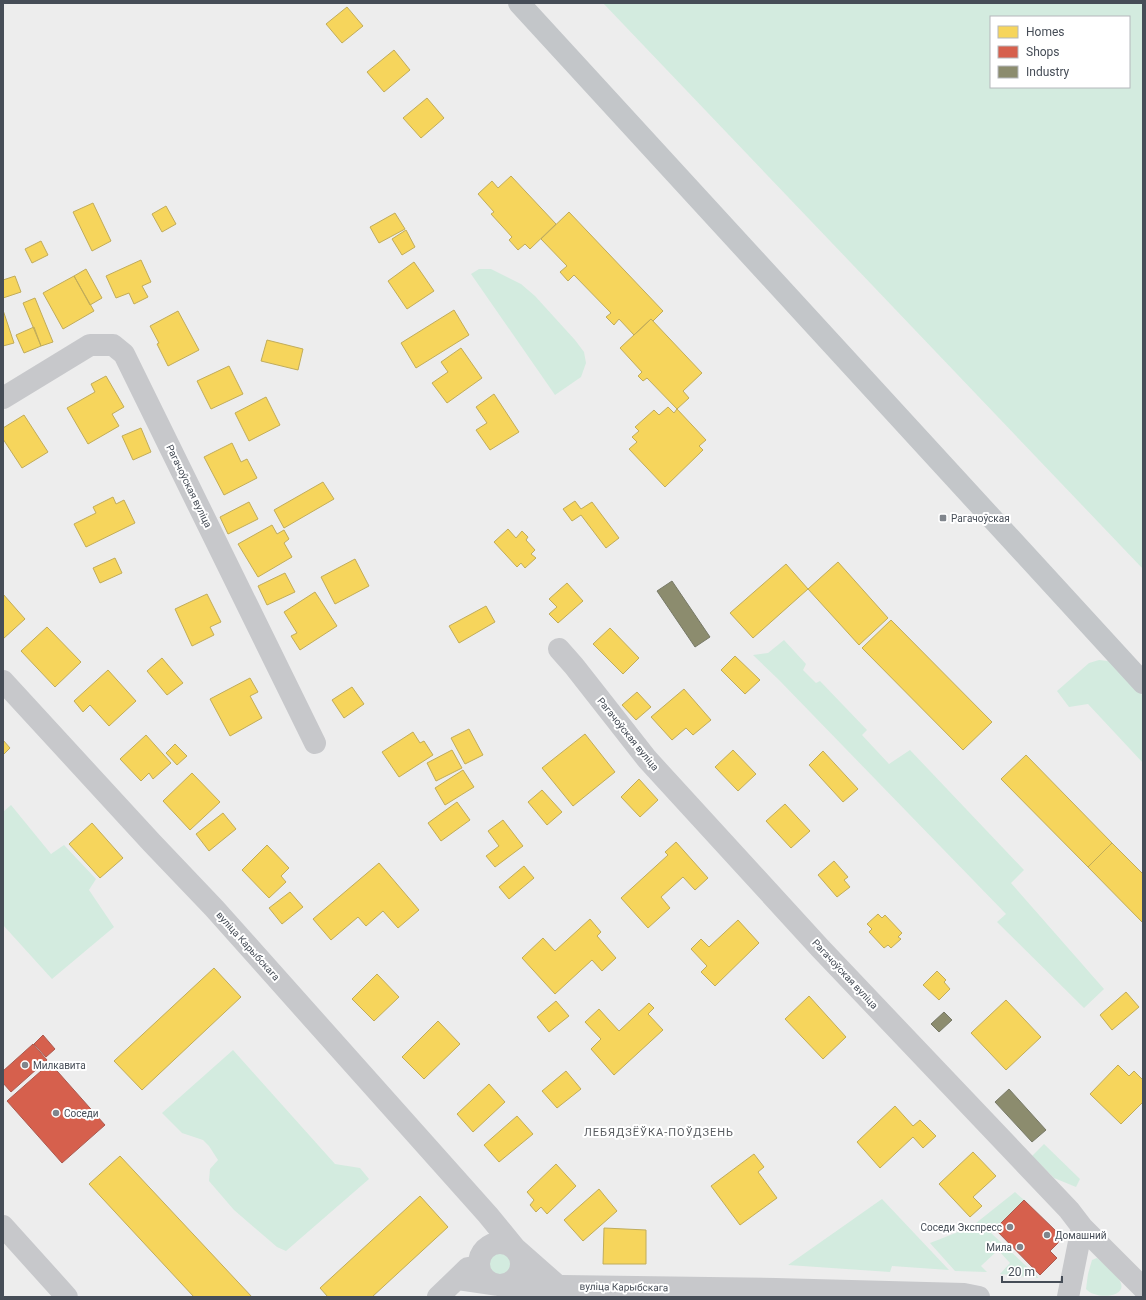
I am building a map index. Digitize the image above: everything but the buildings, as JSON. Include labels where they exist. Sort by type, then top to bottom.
[{"type":"main road","points":[[519,3],[564,50],[1143,683]]},
{"type":"street","name":"Рагачоўская вуліца","points":[[3,398],[90,344],[113,345],[124,354],[315,743]]},
{"type":"street","name":"Рагачоўская вуліца","points":[[559,649],[647,759],[820,948],[1060,1200],[1082,1227],[1143,1288]]},
{"type":"street","name":"вуліца Карыбскага","points":[[3,681],[214,908],[488,1215],[515,1248]]},
{"type":"street","points":[[488,1215],[485,1249],[479,1260],[478,1267],[485,1280],[492,1284],[499,1285],[506,1284],[518,1276],[521,1269],[521,1262],[515,1248]]},
{"type":"street","points":[[3,1226],[68,1297]]},
{"type":"street","points":[[1068,1297],[1082,1227]]},
{"type":"street","points":[[438,1297],[458,1279],[490,1244],[496,1242],[509,1244],[515,1248],[557,1285]]},
{"type":"street","name":"вуліца Карыбскага","points":[[458,1279],[499,1285],[784,1289],[964,1294],[979,1297]]},
{"type":"green space","points":[[603,3],[1143,3],[1143,569]]},
{"type":"green space","points":[[479,269],[491,269],[521,284],[535,296],[584,352],[586,363],[581,377],[555,395],[471,274]]},
{"type":"green space","points":[[784,640],[806,664],[803,670],[816,683],[820,681],[867,730],[862,735],[889,764],[910,750],[1024,870],[1011,883],[1104,989],[1084,1008],[997,922],[1006,914],[753,655],[768,653]]},
{"type":"green space","points":[[1099,660],[1108,661],[1114,665],[1143,696],[1143,763],[1088,704],[1069,707],[1057,691],[1089,663]]},
{"type":"green space","points":[[11,805],[51,854],[64,845],[96,879],[89,890],[114,927],[52,979],[3,925],[3,812]]},
{"type":"green space","points":[[233,1050],[335,1164],[360,1168],[369,1179],[286,1251],[277,1247],[234,1210],[209,1181],[210,1169],[218,1160],[209,1146],[203,1140],[182,1133],[162,1113]]},
{"type":"green space","points":[[1044,1144],[1080,1179],[1076,1187],[1054,1178],[1032,1156]]},
{"type":"green space","points":[[1015,1192],[1024,1200],[991,1233],[1039,1278],[1000,1274],[1010,1263],[998,1250],[981,1266],[987,1272],[955,1271],[930,1243],[971,1227]]},
{"type":"green space","points":[[882,1199],[949,1270],[892,1266],[890,1272],[788,1265]]},
{"type":"green space","points":[[499,1251],[507,1255],[511,1263],[507,1271],[499,1275],[491,1271],[487,1263],[491,1255]]},
{"type":"green space","points":[[1097,1258],[1113,1272],[1120,1281],[1120,1291],[1116,1294],[1110,1296],[1096,1295],[1090,1293],[1086,1289],[1092,1260]]},
{"type":"place","name":"Рагачоўская","points":[[943,518]]},
{"type":"place","name":"Милкавита","points":[[25,1065]]},
{"type":"place","name":"Соседи","points":[[56,1113]]},
{"type":"place","name":"Соседи Экспресс","points":[[1010,1227]]},
{"type":"place","name":"Домашний","points":[[1047,1235]]},
{"type":"place","name":"Мила","points":[[1020,1247]]},
{"type":"district","name":"ЛЕБЯДЗЁЎКА-ПОЎДЗЕНЬ","points":[[659,1132]]}]
